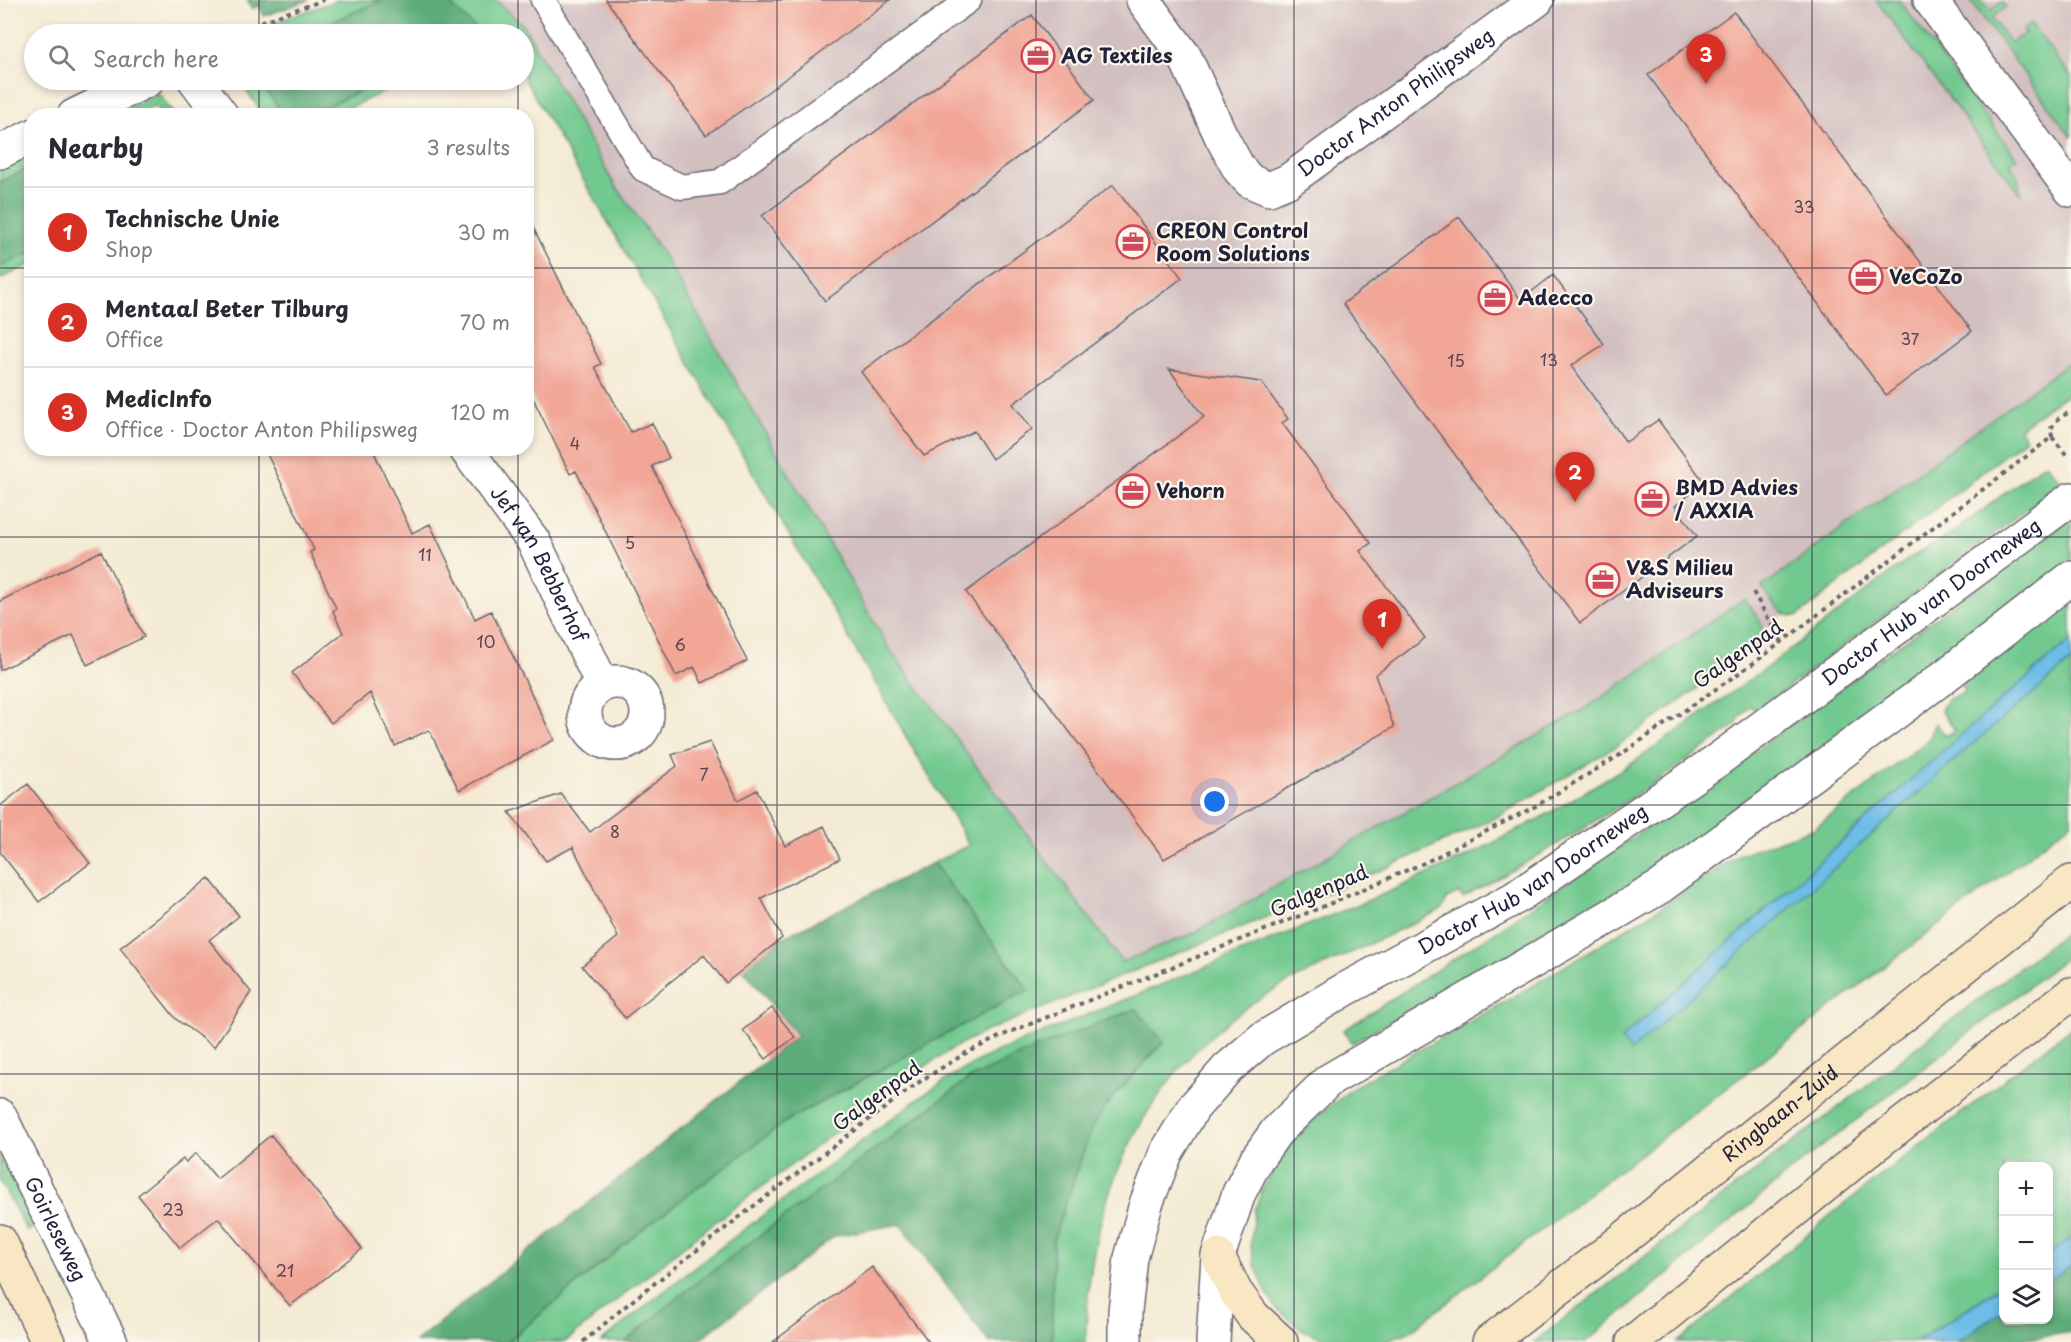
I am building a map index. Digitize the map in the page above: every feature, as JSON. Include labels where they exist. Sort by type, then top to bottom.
[{"type":"main road","name":"Ringbaan-Zuid","points":[[1489,1342],[1608,1251],[2071,882]]},
{"type":"main road","points":[[1633,1342],[1870,1148],[2071,994]]},
{"type":"main road","points":[[0,1241],[48,1342]]},
{"type":"main road","points":[[1218,1257],[1235,1291],[1253,1316],[1281,1342]]},
{"type":"street","name":"Doctor Anton Philipsweg","points":[[1143,0],[1185,57],[1221,136],[1239,169],[1250,181],[1269,189],[1288,182],[1537,0]]},
{"type":"street","points":[[1930,0],[2071,190]]},
{"type":"street","points":[[90,108],[127,90]]},
{"type":"street","points":[[202,90],[216,108]]},
{"type":"street","points":[[0,152],[24,140]]},
{"type":"street","name":"Jef van Bebberhof","points":[[471,456],[534,542],[602,684]]},
{"type":"street","name":"Doctor Hub van Doorneweg","points":[[1125,1342],[1125,1311],[1131,1258],[1146,1204],[1166,1153],[1193,1108],[1227,1069],[1262,1039],[1344,990],[1525,891],[1719,759],[2071,499]]},
{"type":"street","points":[[1213,1342],[1218,1257],[1239,1193],[1256,1160],[1276,1131],[1328,1081],[1660,887],[1941,679],[2071,578]]},
{"type":"street","name":"Goirleseweg","points":[[0,1116],[111,1342]]},
{"type":"lane","points":[[543,0],[643,168],[682,187],[720,183],[969,0]]},
{"type":"path","points":[[257,24],[324,0]]},
{"type":"path","points":[[2071,411],[2058,419],[2051,429],[2052,437],[2071,460]]},
{"type":"path","name":"Galgenpad","points":[[583,1342],[759,1202],[922,1080],[957,1058],[1010,1032],[1322,907],[1426,862],[1534,807],[1620,755],[1782,642],[2052,437]]},
{"type":"path","points":[[1753,592],[1782,642]]},
{"type":"shaded area","points":[[487,0],[2071,0],[2071,391],[1655,714],[1122,968],[887,650],[534,51],[534,24],[513,24]]},
{"type":"green space","points":[[247,0],[309,0],[264,16],[259,5],[252,9]]},
{"type":"green space","points":[[338,0],[382,0],[326,24],[271,24]]},
{"type":"green space","points":[[382,0],[446,0],[471,24],[326,24]]},
{"type":"green space","points":[[446,0],[496,0],[522,24],[471,24]]},
{"type":"green space","points":[[1876,0],[1899,0],[2017,158],[2010,163],[2018,178],[2021,195]]},
{"type":"green space","points":[[1970,0],[1981,0],[1990,11],[2002,2],[2006,7],[1992,18],[2010,43],[2025,33],[2023,30],[2031,24],[2071,76],[2071,137]]},
{"type":"green space","points":[[534,44],[613,182],[661,251],[890,650],[1122,962],[1194,933],[1589,706],[1744,599],[1762,627],[1763,633],[1757,646],[1620,744],[1497,817],[1375,873],[986,1031],[960,1044],[911,1075],[695,1237],[565,1342],[507,1342],[648,1225],[788,1120],[1029,991],[933,863],[969,845],[531,90],[534,90]]},
{"type":"green space","points":[[246,90],[266,90],[279,108],[259,108]]},
{"type":"green space","points":[[266,90],[362,90],[323,108],[279,108]]},
{"type":"green space","points":[[362,90],[388,90],[349,108],[323,108]]},
{"type":"green space","points":[[158,93],[170,108],[155,106],[127,108]]},
{"type":"green space","points":[[24,157],[24,170],[0,182],[0,169]]},
{"type":"green space","points":[[24,170],[24,255],[0,267],[0,182]]},
{"type":"green space","points":[[24,255],[24,267],[0,279],[0,267]]},
{"type":"green space","points":[[2071,361],[2071,393],[2051,404],[2019,429],[2026,438],[1798,616],[1786,614],[1773,602],[1762,587]]},
{"type":"green space","points":[[2047,464],[2062,483],[1756,711],[1750,705],[1736,725],[1670,772],[1568,838],[1463,898],[1459,893],[1447,899],[1442,909],[1267,994],[1208,1039],[1175,1074],[1147,1113],[1125,1154],[1108,1198],[1096,1244],[1088,1292],[1086,1342],[1052,1342],[1053,1240],[1094,1124],[1107,1104],[1163,1043],[1136,1009],[1036,1048],[969,1079],[691,1287],[625,1342],[601,1342],[751,1225],[955,1074],[996,1052],[1384,894],[1472,854],[1548,814],[1634,762],[1766,668],[1910,558],[1947,537],[2038,468]]},
{"type":"green space","points":[[2071,518],[2071,559],[1765,795],[1631,883],[1554,930],[1352,1043],[1344,1030],[1483,940],[1706,787]]},
{"type":"green space","points":[[2071,599],[2071,640],[1621,1039],[2071,661],[2071,823],[1409,1332],[1382,1342],[1332,1342],[1301,1329],[1276,1308],[1267,1294],[1254,1263],[1251,1245],[1254,1211],[1265,1183],[1295,1139],[1314,1119],[1355,1086],[1524,991],[1649,915],[1740,854],[1813,829],[1927,741],[1935,723],[1946,736],[1955,730],[1941,711],[1946,700],[1965,692],[1961,683]]},
{"type":"green space","points":[[933,863],[1029,991],[788,1120],[648,1225],[507,1342],[415,1342],[797,1036],[743,969],[782,938]]},
{"type":"green space","points":[[2071,928],[2071,954],[1793,1169],[1586,1342],[1534,1342]]},
{"type":"green space","points":[[1136,1009],[1163,1042],[1107,1104],[1094,1124],[1085,1147],[1053,1240],[1052,1342],[989,1342],[900,1224],[835,1236],[696,1342],[625,1342],[691,1287],[969,1079],[1036,1048]]},
{"type":"green space","points":[[2071,1028],[2071,1238],[2053,1251],[2053,1162],[1999,1162],[1999,1288],[1916,1342],[1678,1342],[1834,1212]]},
{"type":"green space","points":[[0,1144],[39,1225],[27,1231],[0,1181]]},
{"type":"green space","points":[[2071,1265],[2071,1332],[2008,1342],[1956,1342],[1999,1313],[1999,1324],[2053,1324],[2053,1277]]},
{"type":"water","points":[[2071,640],[2071,661],[1968,748],[1631,1051],[1621,1039]]},
{"type":"water","points":[[2071,1238],[2071,1265],[2053,1277],[2053,1270],[2053,1251]]},
{"type":"water","points":[[1999,1288],[1999,1313],[1956,1342],[1916,1342]]},
{"type":"building","points":[[606,0],[890,0],[765,94],[706,135]]},
{"type":"building","points":[[1734,12],[1972,331],[1886,395],[1648,75]]},
{"type":"building","points":[[1032,15],[1094,100],[825,301],[762,216]]},
{"type":"building","points":[[1113,185],[1182,278],[1013,404],[1032,429],[992,459],[974,431],[924,456],[861,372]]},
{"type":"building","points":[[1459,217],[1521,300],[1553,275],[1604,344],[1571,366],[1626,442],[1658,420],[1705,483],[1675,506],[1697,536],[1580,623],[1343,304]]},
{"type":"building","points":[[534,229],[601,364],[595,367],[631,432],[652,423],[669,458],[652,466],[747,661],[702,683],[694,667],[676,676],[576,471],[570,474],[534,400]]},
{"type":"building","points":[[1169,369],[1261,382],[1288,419],[1282,423],[1371,543],[1360,551],[1425,638],[1375,675],[1394,727],[1164,859],[966,592],[1204,417]]},
{"type":"building","points":[[268,456],[376,456],[412,533],[430,524],[475,619],[491,611],[554,740],[459,790],[429,730],[395,746],[370,693],[331,723],[292,673],[343,633],[333,611],[336,608],[310,552],[314,550]]},
{"type":"building","points":[[101,551],[144,637],[87,665],[73,635],[0,670],[0,601]]},
{"type":"building","points":[[710,742],[738,800],[757,790],[785,846],[824,826],[840,859],[761,898],[782,938],[726,983],[704,955],[625,1018],[582,966],[618,937],[573,847],[546,861],[509,812],[561,794],[590,832],[677,766],[672,755]]},
{"type":"building","points":[[28,784],[90,863],[39,902],[0,852],[0,806]]},
{"type":"building","points":[[209,878],[239,916],[209,940],[251,992],[214,1047],[176,1019],[120,948]]},
{"type":"building","points":[[772,1008],[795,1037],[766,1059],[743,1030]]},
{"type":"building","points":[[271,1135],[362,1249],[290,1306],[218,1218],[180,1248],[138,1195],[183,1159],[186,1162],[196,1153],[217,1179]]},
{"type":"building","points":[[872,1267],[929,1342],[773,1342]]},
{"type":"place","name":"AG Textiles","points":[[1038,56]]},
{"type":"place","name":"MedicInfo","points":[[1706,84]]},
{"type":"place","name":"CREON Control Room Solutions","points":[[1133,242]]},
{"type":"place","name":"VeCoZo","points":[[1866,277]]},
{"type":"place","name":"Adecco","points":[[1495,298]]},
{"type":"place","name":"Vehorn","points":[[1133,491]]},
{"type":"place","name":"BMD Advies / AXXIA","points":[[1652,499]]},
{"type":"place","name":"Mentaal Beter Tilburg","points":[[1575,502]]},
{"type":"place","name":"V&S Milieu Adviseurs","points":[[1603,580]]},
{"type":"place","name":"Technische Unie","points":[[1382,649]]}]
